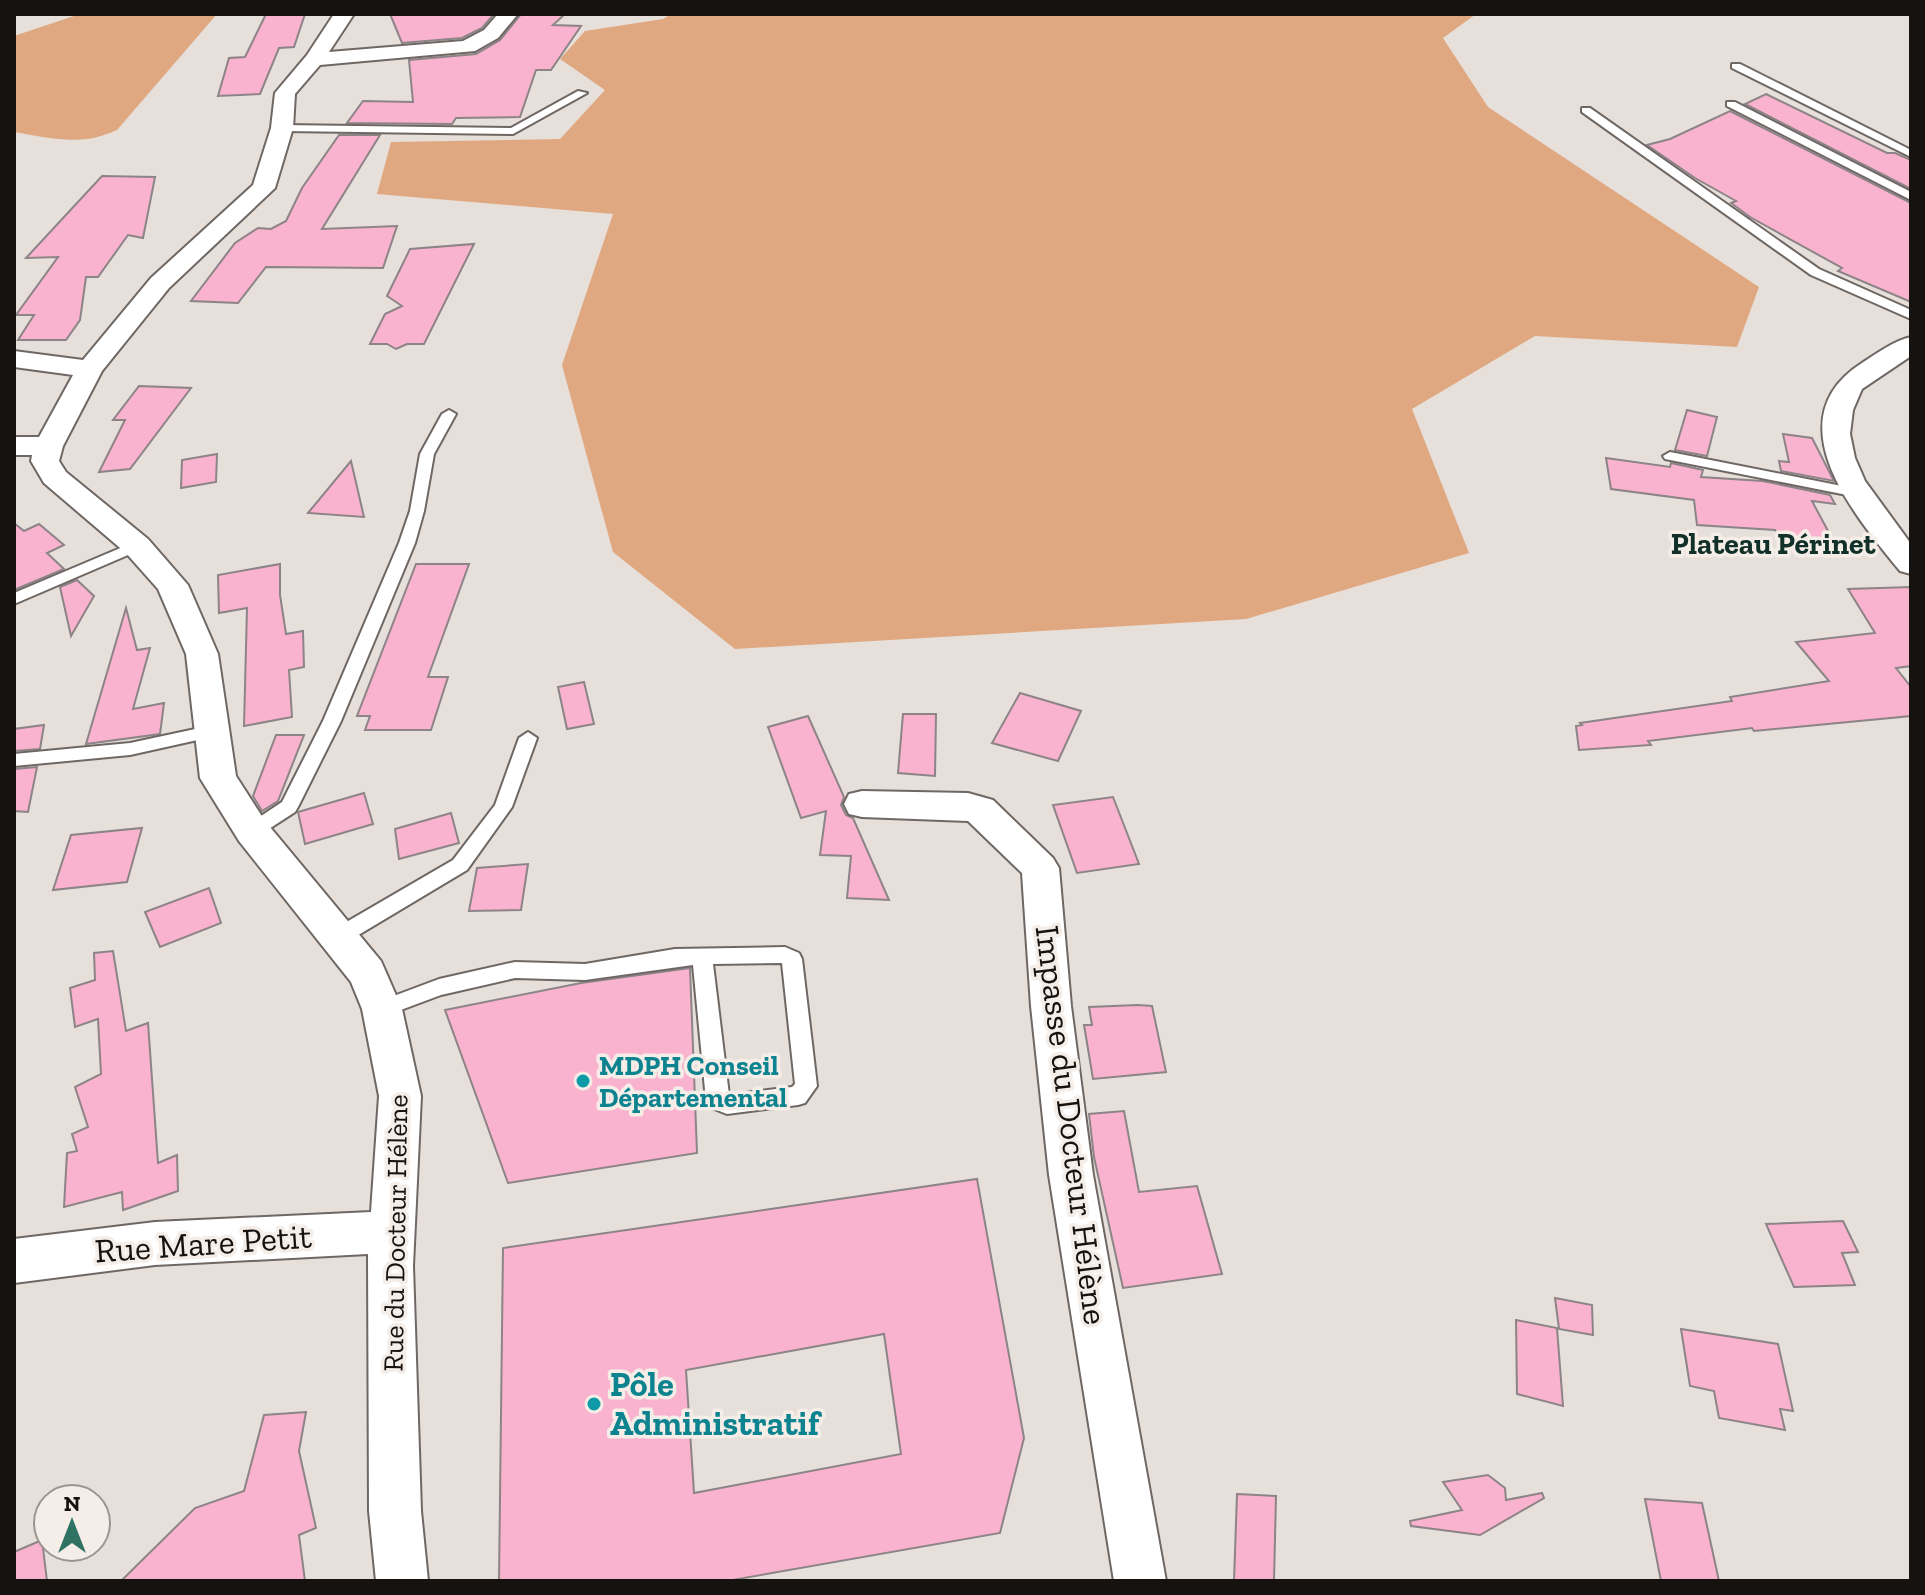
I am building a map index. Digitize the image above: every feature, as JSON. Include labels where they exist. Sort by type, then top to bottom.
[{"type":"street","name":"Rue du Docteur Hélène","points":[[344,14],[314,59],[285,93],[282,128],[264,188],[160,283],[32,446],[54,477],[137,546],[172,585],[202,654],[218,778],[252,831],[367,973],[382,1009],[400,1096],[390,1266],[395,1511],[402,1581]]},
{"type":"street","points":[[314,59],[468,47],[491,34],[508,14]]},
{"type":"street","points":[[1911,345],[1852,384],[1835,417],[1838,449],[1857,493],[1911,564]]},
{"type":"street","points":[[14,359],[90,369]]},
{"type":"street","name":"Impasse du Docteur Hélène","points":[[862,804],[980,810],[1040,868],[1051,1006],[1071,1175],[1140,1581]]},
{"type":"street","name":"Rue Mare Petit","points":[[14,1261],[75,1251],[393,1232]]},
{"type":"lane","points":[[1736,66],[1911,154]]},
{"type":"lane","points":[[282,128],[513,131],[582,93]]},
{"type":"lane","points":[[1731,104],[1911,197]]},
{"type":"lane","points":[[1586,110],[1815,272],[1911,315]]},
{"type":"lane","points":[[252,831],[289,807],[308,772],[407,543],[420,499],[427,454],[449,414]]},
{"type":"lane","points":[[1670,456],[1857,493]]},
{"type":"lane","points":[[14,599],[137,546]]},
{"type":"lane","points":[[14,760],[130,749],[214,731]]},
{"type":"lane","points":[[338,937],[460,865],[503,807],[528,738]]},
{"type":"lane","points":[[382,1009],[439,987],[515,970],[585,972],[675,957],[785,955],[792,959],[806,1086],[798,1096],[727,1105],[717,1100],[702,957]]},
{"type":"shaded area","points":[[80,14],[217,14],[117,130],[78,140],[14,132],[14,36]]},
{"type":"shaded area","points":[[671,14],[1476,14],[1443,38],[1488,107],[1759,287],[1737,347],[1535,336],[1412,409],[1469,553],[1246,619],[735,649],[613,552],[562,365],[613,214],[377,194],[391,142],[560,139],[605,90],[560,59],[585,31],[663,19]]},
{"type":"building","points":[[266,14],[305,14],[294,47],[279,48],[260,94],[218,96],[229,58],[245,57]]},
{"type":"building","points":[[390,14],[494,14],[482,28],[462,38],[402,43]]},
{"type":"building","points":[[521,14],[565,14],[553,25],[581,26],[551,70],[536,70],[520,117],[456,118],[452,124],[347,123],[363,101],[413,102],[409,60],[476,54],[500,40]]},
{"type":"building","points":[[1766,94],[1887,153],[1911,160],[1911,189],[1745,104]]},
{"type":"building","points":[[1730,111],[1911,203],[1911,302],[1838,271],[1842,268],[1750,217],[1731,203],[1736,201],[1647,145],[1670,139]]},
{"type":"building","points":[[339,135],[380,135],[322,229],[397,226],[383,268],[266,267],[238,303],[191,301],[235,243],[258,228],[271,229],[286,221],[302,188]]},
{"type":"building","points":[[102,176],[155,177],[143,238],[128,235],[98,277],[86,277],[80,320],[66,340],[18,340],[34,315],[16,315],[58,257],[26,258]]},
{"type":"building","points":[[474,244],[424,344],[407,344],[396,349],[387,344],[370,344],[385,314],[402,306],[387,296],[410,249]]},
{"type":"building","points":[[139,386],[191,388],[130,469],[99,472],[125,420],[113,420]]},
{"type":"building","points":[[1687,410],[1717,417],[1707,456],[1675,450]]},
{"type":"building","points":[[1783,434],[1812,438],[1834,481],[1781,471],[1779,461],[1789,462]]},
{"type":"building","points":[[217,454],[216,482],[181,488],[182,460]]},
{"type":"building","points":[[1606,458],[1670,467],[1671,463],[1703,470],[1701,477],[1763,481],[1830,495],[1835,504],[1812,501],[1835,544],[1782,542],[1775,530],[1697,525],[1694,500],[1611,489]]},
{"type":"building","points":[[351,461],[364,517],[308,513]]},
{"type":"building","points":[[14,523],[24,531],[39,524],[64,545],[47,553],[64,569],[14,590]]},
{"type":"building","points":[[280,564],[280,595],[286,634],[303,631],[304,667],[289,670],[292,717],[244,726],[247,608],[219,613],[218,575]]},
{"type":"building","points":[[416,564],[469,564],[428,677],[448,677],[431,730],[365,730],[370,716],[357,716]]},
{"type":"building","points":[[77,580],[94,596],[71,636],[60,587]]},
{"type":"building","points":[[1911,587],[1911,666],[1896,668],[1911,687],[1911,716],[1754,731],[1752,728],[1648,741],[1651,745],[1579,750],[1576,726],[1582,725],[1580,723],[1732,701],[1730,697],[1829,681],[1796,642],[1875,633],[1848,589]]},
{"type":"building","points":[[126,608],[137,650],[150,648],[133,709],[164,703],[160,734],[86,744]]},
{"type":"building","points":[[584,682],[594,724],[567,729],[558,687]]},
{"type":"building","points":[[1020,693],[1081,711],[1058,761],[992,743]]},
{"type":"building","points":[[903,714],[936,714],[935,776],[898,773]]},
{"type":"building","points":[[808,716],[844,797],[841,805],[846,815],[853,818],[889,900],[847,898],[851,856],[820,855],[826,811],[801,818],[768,727]]},
{"type":"building","points":[[44,725],[40,749],[14,751],[14,729]]},
{"type":"building","points":[[276,735],[304,735],[278,801],[262,811],[253,796]]},
{"type":"building","points":[[37,767],[28,812],[14,811],[14,769]]},
{"type":"building","points":[[364,793],[373,824],[305,844],[298,812]]},
{"type":"building","points":[[1113,797],[1139,864],[1077,873],[1053,805]]},
{"type":"building","points":[[451,813],[459,843],[399,859],[395,829]]},
{"type":"building","points":[[142,828],[127,882],[53,890],[71,835]]},
{"type":"building","points":[[528,864],[521,910],[469,911],[477,868]]},
{"type":"building","points":[[209,888],[221,923],[160,947],[145,912]]},
{"type":"building","points":[[113,951],[126,1031],[148,1023],[158,1163],[177,1155],[178,1191],[123,1210],[122,1192],[64,1207],[67,1153],[77,1151],[72,1134],[88,1127],[75,1087],[101,1074],[98,1019],[75,1027],[70,988],[95,980],[94,953]]},
{"type":"building","name":"MDPH Conseil Départemental","points":[[690,968],[697,1153],[508,1183],[445,1010],[581,983]]},
{"type":"building","points":[[1152,1006],[1166,1072],[1093,1079],[1084,1025],[1092,1025],[1089,1007]]},
{"type":"building","points":[[1124,1111],[1139,1192],[1197,1186],[1222,1274],[1123,1288],[1094,1157],[1089,1114]]},
{"type":"building","name":"Pôle Administratif","points":[[977,1179],[1024,1438],[1000,1533],[727,1581],[499,1581],[503,1248]],"holes":[[[884,1334],[901,1454],[694,1493],[686,1370]]]},
{"type":"building","points":[[1843,1221],[1858,1252],[1842,1253],[1855,1285],[1794,1287],[1766,1224]]},
{"type":"building","points":[[1555,1298],[1592,1305],[1593,1335],[1559,1329]]},
{"type":"building","points":[[1516,1320],[1557,1328],[1563,1406],[1517,1394]]},
{"type":"building","points":[[1681,1329],[1778,1344],[1793,1411],[1780,1409],[1785,1430],[1719,1418],[1714,1391],[1690,1386]]},
{"type":"building","points":[[306,1412],[299,1451],[316,1528],[299,1535],[305,1581],[121,1581],[195,1508],[244,1491],[264,1415]]},
{"type":"building","points":[[1488,1475],[1505,1488],[1506,1500],[1542,1493],[1544,1498],[1480,1535],[1411,1526],[1410,1521],[1462,1510],[1443,1482]]},
{"type":"building","points":[[1237,1494],[1276,1496],[1274,1581],[1234,1581]]},
{"type":"building","points":[[1645,1499],[1702,1503],[1719,1581],[1661,1581]]},
{"type":"building","points":[[32,1544],[32,1563],[45,1563],[47,1581],[14,1581],[14,1552]]},
{"type":"place","name":"MDPH Conseil Départemental","points":[[583,1081]]},
{"type":"place","name":"Pôle Administratif","points":[[594,1404]]},
{"type":"district","name":"Plateau Périnet","points":[[1773,544]]}]
